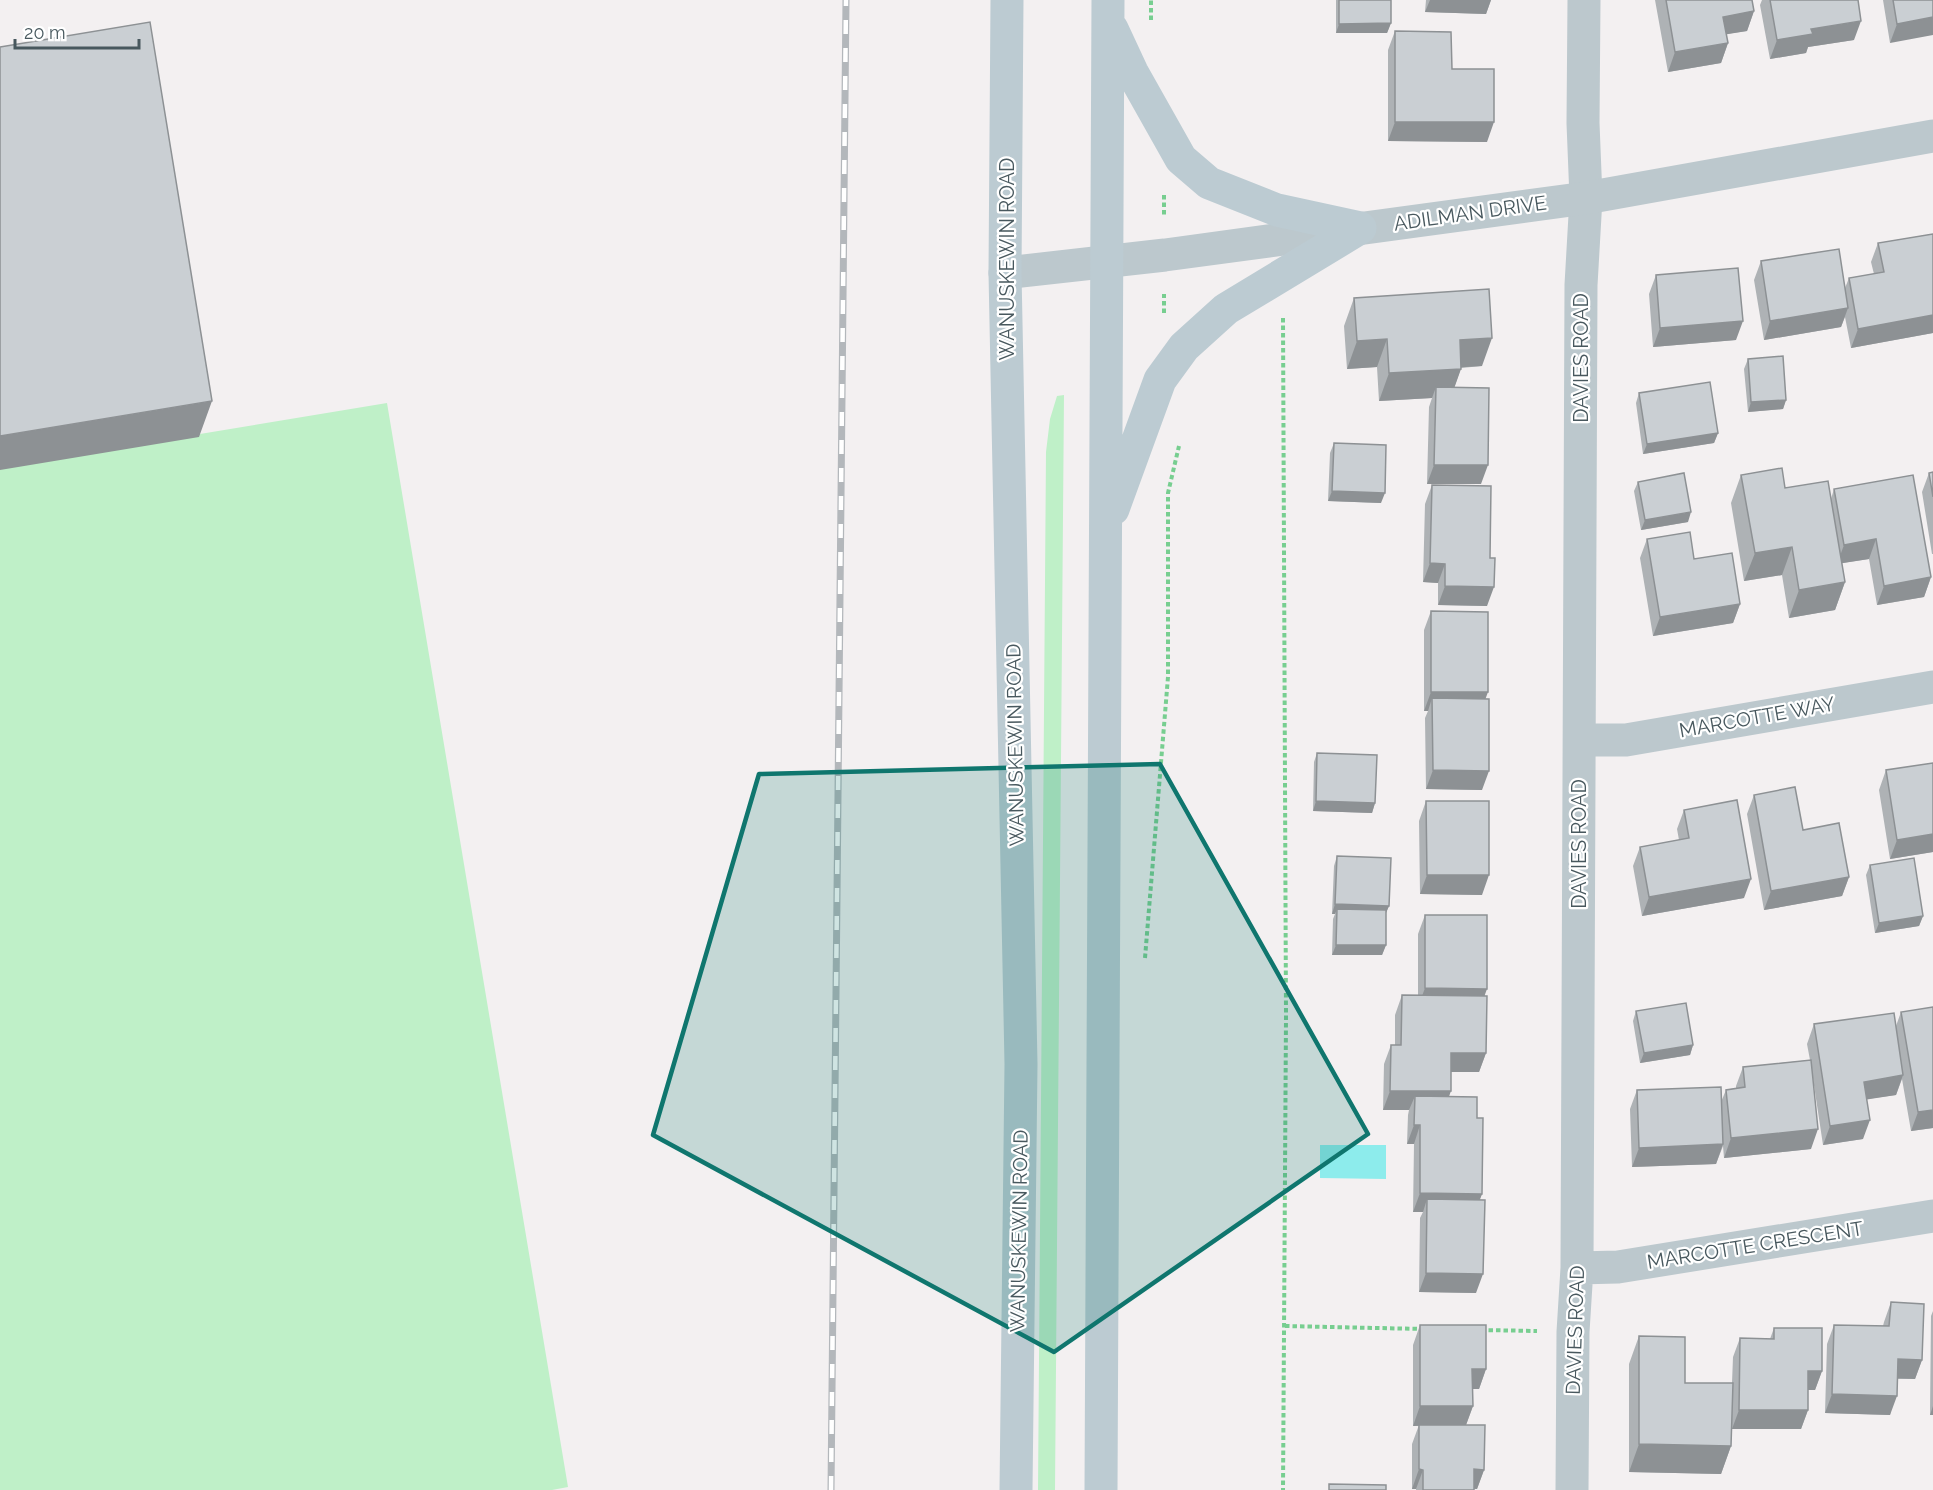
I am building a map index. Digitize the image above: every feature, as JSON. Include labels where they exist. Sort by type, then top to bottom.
[{"type":"main road","name":"WANUSKEWIN ROAD","points":[[1007,0],[1005,273],[1021,1064],[1016,1490]]},
{"type":"main road","points":[[1108,10],[1131,72],[1181,159],[1209,183],[1277,210],[1360,228]]},
{"type":"main road","points":[[1101,1490],[1108,10]]},
{"type":"main road","points":[[1106,527],[1160,380],[1185,347],[1226,309],[1360,228]]},
{"type":"street","name":"DAVIES ROAD","points":[[1572,1490],[1577,1268],[1581,285],[1586,198],[1583,123],[1584,0]]},
{"type":"street","name":"ADILMAN DRIVE","points":[[1005,273],[1165,255],[1586,198],[1933,136]]},
{"type":"street","name":"MARCOTTE WAY","points":[[1580,740],[1626,740],[1933,687]]},
{"type":"street","name":"MARCOTTE CRESCENT","points":[[1577,1268],[1618,1267],[1933,1216]]},
{"type":"path","points":[[1151,0],[1151,24]]},
{"type":"path","points":[[1181,159],[1164,176],[1164,319],[1185,347]]},
{"type":"path","points":[[1283,309],[1285,1326],[1283,1490]]},
{"type":"path","points":[[1144,968],[1168,677],[1168,493],[1180,441]]},
{"type":"path","points":[[1285,1326],[1424,1329]]},
{"type":"path","points":[[1471,1330],[1574,1332]]},
{"type":"highlighted area","points":[[1160,764],[1368,1134],[1054,1352],[653,1135],[759,774]]},
{"type":"green space","points":[[1064,395],[1055,1490],[1038,1490],[1046,452],[1050,419],[1057,396]]},
{"type":"green space","points":[[387,403],[568,1487],[552,1490],[0,1490],[0,467]]},
{"type":"water","points":[[1320,1145],[1386,1145],[1386,1179],[1320,1178]]},
{"type":"building","points":[[1339,0],[1391,0],[1391,23],[1339,24]]},
{"type":"building","points":[[1666,0],[1752,0],[1754,11],[1723,17],[1728,43],[1675,52]]},
{"type":"building","points":[[1770,0],[1858,0],[1861,21],[1811,29],[1813,34],[1777,40]]},
{"type":"building","points":[[1893,0],[1933,0],[1933,17],[1897,24]]},
{"type":"building","points":[[150,22],[212,401],[0,436],[0,47]]},
{"type":"building","points":[[1395,31],[1451,32],[1452,69],[1494,69],[1494,122],[1395,122]]},
{"type":"building","points":[[1933,234],[1933,315],[1858,329],[1849,278],[1884,272],[1878,243]]},
{"type":"building","points":[[1839,249],[1848,308],[1770,321],[1761,261]]},
{"type":"building","points":[[1738,268],[1743,321],[1660,328],[1656,275]]},
{"type":"building","points":[[1489,289],[1492,338],[1460,340],[1461,369],[1389,373],[1387,339],[1357,341],[1354,298]]},
{"type":"building","points":[[1783,356],[1786,400],[1751,402],[1748,359]]},
{"type":"building","points":[[1710,382],[1718,433],[1647,444],[1639,393]]},
{"type":"building","points":[[1436,387],[1489,388],[1488,465],[1434,465]]},
{"type":"building","points":[[1334,443],[1386,445],[1385,493],[1332,491]]},
{"type":"building","points":[[1782,468],[1785,488],[1828,481],[1845,582],[1799,590],[1792,547],[1755,553],[1741,475]]},
{"type":"building","points":[[1933,472],[1933,497],[1929,473]]},
{"type":"building","points":[[1684,473],[1691,512],[1645,520],[1638,482]]},
{"type":"building","points":[[1913,475],[1931,577],[1884,586],[1876,539],[1844,545],[1834,489]]},
{"type":"building","points":[[1432,485],[1491,486],[1490,558],[1495,558],[1494,587],[1445,586],[1445,564],[1430,563]]},
{"type":"building","points":[[1690,532],[1694,559],[1732,553],[1740,604],[1660,617],[1647,539]]},
{"type":"building","points":[[1431,611],[1488,612],[1488,692],[1431,692]]},
{"type":"building","points":[[1432,698],[1489,699],[1489,771],[1433,770]]},
{"type":"building","points":[[1317,753],[1377,755],[1375,803],[1316,801]]},
{"type":"building","points":[[1933,763],[1933,834],[1897,840],[1886,770]]},
{"type":"building","points":[[1795,787],[1803,830],[1839,823],[1849,877],[1771,891],[1754,795]]},
{"type":"building","points":[[1737,800],[1751,879],[1649,897],[1640,847],[1689,838],[1684,810]]},
{"type":"building","points":[[1426,801],[1489,801],[1489,875],[1427,875]]},
{"type":"building","points":[[1337,856],[1391,858],[1389,906],[1335,904]]},
{"type":"building","points":[[1914,858],[1923,916],[1879,923],[1870,865]]},
{"type":"building","points":[[1337,909],[1386,910],[1386,945],[1336,945]]},
{"type":"building","points":[[1425,915],[1487,915],[1487,989],[1425,988]]},
{"type":"building","points":[[1402,995],[1487,996],[1486,1053],[1451,1053],[1451,1091],[1390,1091],[1391,1045],[1401,1045]]},
{"type":"building","points":[[1686,1003],[1693,1045],[1644,1053],[1636,1011]]},
{"type":"building","points":[[1933,1007],[1933,1110],[1918,1112],[1901,1012]]},
{"type":"building","points":[[1894,1013],[1903,1075],[1864,1082],[1870,1120],[1830,1126],[1814,1024]]},
{"type":"building","points":[[1811,1060],[1818,1129],[1731,1138],[1726,1090],[1745,1087],[1743,1067]]},
{"type":"building","points":[[1721,1087],[1723,1144],[1639,1148],[1637,1090]]},
{"type":"building","points":[[1415,1096],[1477,1097],[1477,1118],[1483,1118],[1482,1194],[1420,1193],[1420,1125],[1414,1125]]},
{"type":"building","points":[[1427,1199],[1485,1200],[1483,1274],[1426,1273]]},
{"type":"building","points":[[1891,1302],[1924,1304],[1922,1360],[1898,1359],[1897,1396],[1832,1394],[1834,1325],[1889,1326]]},
{"type":"building","points":[[1420,1325],[1486,1325],[1486,1369],[1472,1369],[1473,1406],[1420,1406]]},
{"type":"building","points":[[1774,1328],[1822,1328],[1822,1371],[1808,1371],[1808,1410],[1739,1410],[1740,1338],[1774,1339]]},
{"type":"building","points":[[1639,1336],[1685,1337],[1685,1383],[1733,1383],[1731,1446],[1639,1444]]},
{"type":"building","points":[[1419,1425],[1485,1425],[1484,1470],[1474,1469],[1474,1490],[1423,1490],[1423,1470],[1419,1469]]},
{"type":"building","points":[[1329,1484],[1386,1485],[1386,1490],[1329,1490]]},
{"type":"railway","points":[[831,1490],[846,0]]}]
